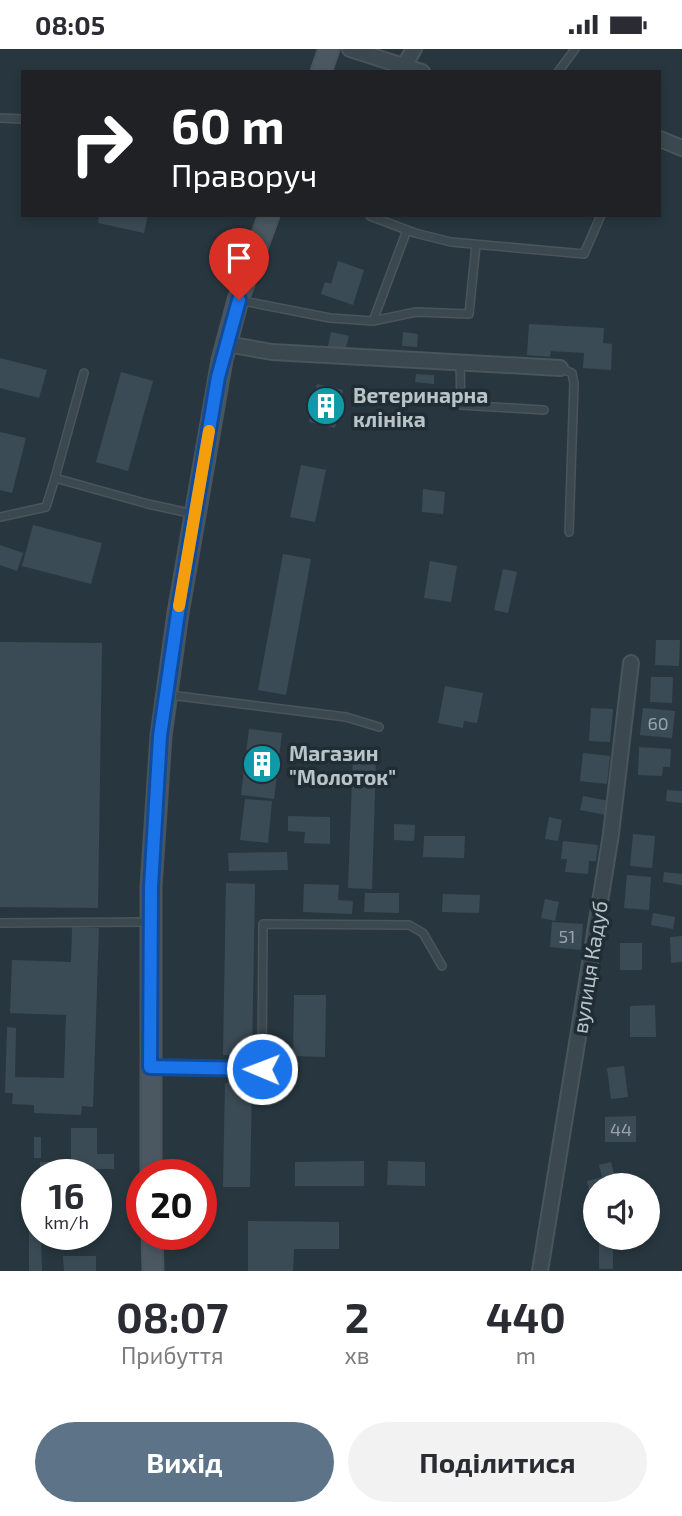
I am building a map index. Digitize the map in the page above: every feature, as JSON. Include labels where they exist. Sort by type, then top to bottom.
[{"type":"main road","points":[[322,70],[329,49]]},
{"type":"main road","points":[[151,1159],[150,922],[156,787],[166,695],[226,344],[268,217]]},
{"type":"main road","points":[[152,1250],[153,1271]]},
{"type":"street","points":[[350,49],[416,70]]},
{"type":"street","points":[[404,66],[414,49]]},
{"type":"street","points":[[661,139],[682,148]]},
{"type":"street","points":[[226,344],[272,352],[560,368]]},
{"type":"street","name":"вулиця Кадуб","points":[[540,1271],[611,834],[631,663]]},
{"type":"lane","points":[[559,70],[575,49]]},
{"type":"lane","points":[[0,118],[21,119]]},
{"type":"lane","points":[[373,217],[443,241],[584,254],[600,217]]},
{"type":"lane","points":[[373,321],[407,230]]},
{"type":"lane","points":[[239,300],[330,318],[373,321],[416,312],[469,314],[476,245]]},
{"type":"lane","points":[[460,363],[461,405],[544,410]]},
{"type":"lane","points":[[560,368],[572,373],[574,384],[569,532]]},
{"type":"lane","points":[[0,517],[46,507],[84,373]]},
{"type":"lane","points":[[55,478],[195,514]]},
{"type":"lane","points":[[166,695],[346,717],[379,727]]},
{"type":"lane","points":[[0,923],[150,922]]},
{"type":"lane","points":[[150,1067],[262,1069],[263,924],[409,925],[423,933],[442,966]]},
{"type":"building","points":[[99,217],[148,217],[144,233],[98,223]]},
{"type":"building","points":[[338,261],[364,270],[353,305],[321,294],[325,282],[331,284]]},
{"type":"building","points":[[529,324],[604,328],[603,343],[612,344],[611,370],[583,368],[584,353],[551,351],[550,357],[527,355]]},
{"type":"building","points":[[331,332],[349,336],[345,350],[328,346]]},
{"type":"building","points":[[403,332],[418,334],[417,347],[402,346]]},
{"type":"building","points":[[0,358],[47,370],[39,398],[0,388]]},
{"type":"building","points":[[121,372],[153,381],[128,471],[96,462]]},
{"type":"building","points":[[416,374],[434,375],[434,384],[415,382]]},
{"type":"building","name":"Ветеринарна клініка","points":[[317,384],[343,390],[335,428],[309,422]]},
{"type":"building","points":[[0,432],[26,438],[12,493],[0,490]]},
{"type":"building","points":[[301,465],[326,470],[315,522],[290,517]]},
{"type":"building","points":[[423,489],[445,492],[443,514],[422,512]]},
{"type":"building","points":[[33,525],[102,543],[91,584],[22,566]]},
{"type":"building","points":[[0,545],[23,553],[17,571],[0,565]]},
{"type":"building","points":[[283,554],[311,559],[286,695],[258,690]]},
{"type":"building","points":[[430,561],[457,566],[451,602],[424,598]]},
{"type":"building","points":[[503,569],[517,572],[508,613],[494,610]]},
{"type":"building","points":[[656,640],[680,640],[679,666],[655,665]]},
{"type":"building","points":[[0,642],[102,643],[98,908],[0,907]]},
{"type":"building","points":[[651,677],[673,677],[672,703],[650,702]]},
{"type":"building","points":[[445,686],[483,693],[477,723],[464,721],[463,728],[438,723]]},
{"type":"building","points":[[591,708],[613,709],[610,742],[589,741]]},
{"type":"building","points":[[643,708],[675,711],[672,738],[640,735]]},
{"type":"building","name":"Магазин \"Молоток\"","points":[[249,729],[282,733],[274,799],[241,795]]},
{"type":"building","points":[[639,747],[671,749],[670,767],[663,767],[662,776],[638,775]]},
{"type":"building","points":[[583,753],[610,756],[607,784],[580,781]]},
{"type":"building","points":[[353,755],[376,756],[372,889],[348,888]]},
{"type":"building","points":[[667,790],[682,791],[682,803],[666,801]]},
{"type":"building","points":[[583,796],[609,801],[606,815],[580,810]]},
{"type":"building","points":[[245,799],[272,801],[268,843],[240,840]]},
{"type":"building","points":[[288,816],[330,817],[330,844],[304,843],[305,832],[288,831]]},
{"type":"building","points":[[549,817],[562,820],[558,841],[545,839]]},
{"type":"building","points":[[394,824],[415,825],[414,841],[394,840]]},
{"type":"building","points":[[633,834],[655,836],[652,868],[630,866]]},
{"type":"building","points":[[424,836],[465,836],[464,858],[423,857]]},
{"type":"building","points":[[563,841],[598,845],[596,861],[589,861],[588,874],[565,872],[567,859],[561,859]]},
{"type":"building","points":[[287,852],[288,870],[229,871],[228,853]]},
{"type":"building","points":[[664,872],[682,874],[682,885],[663,882]]},
{"type":"building","points":[[627,875],[651,877],[649,910],[624,908]]},
{"type":"building","points":[[226,883],[255,884],[252,1056],[223,1055]]},
{"type":"building","points":[[304,884],[339,885],[338,900],[353,901],[352,914],[303,912]]},
{"type":"building","points":[[365,893],[399,893],[399,913],[364,912]]},
{"type":"building","points":[[443,894],[480,895],[479,913],[442,912]]},
{"type":"building","points":[[545,899],[559,902],[555,921],[541,918]]},
{"type":"building","points":[[653,913],[675,917],[673,929],[651,925]]},
{"type":"building","points":[[552,922],[583,924],[581,950],[550,947]]},
{"type":"building","points":[[72,927],[99,928],[93,1107],[82,1106],[81,1115],[34,1113],[34,1105],[12,1104],[13,1093],[5,1093],[7,1027],[16,1028],[15,1077],[64,1078],[66,1015],[10,1013],[12,960],[71,962]]},
{"type":"building","points":[[682,936],[682,962],[671,963],[670,937]]},
{"type":"building","points":[[620,943],[642,943],[642,970],[620,970]]},
{"type":"building","points":[[294,995],[326,995],[325,1057],[293,1056]]},
{"type":"building","points":[[655,1005],[656,1037],[630,1037],[630,1006]]},
{"type":"building","points":[[624,1066],[628,1097],[611,1099],[607,1068]]},
{"type":"building","points":[[225,1083],[252,1084],[250,1187],[223,1187]]},
{"type":"building","points":[[636,1116],[636,1142],[605,1142],[605,1117]]},
{"type":"building","points":[[71,1128],[97,1128],[97,1154],[114,1154],[114,1169],[112,1159],[71,1159]]},
{"type":"building","points":[[34,1137],[41,1137],[41,1158],[34,1158]]},
{"type":"building","points":[[364,1161],[364,1186],[295,1186],[295,1162]]},
{"type":"building","points":[[388,1161],[425,1162],[425,1186],[387,1185]]},
{"type":"building","points":[[611,1162],[614,1173],[601,1173],[599,1165]]},
{"type":"building","points":[[248,1221],[339,1222],[339,1249],[294,1249],[293,1271],[248,1271]]},
{"type":"building","points":[[29,1250],[41,1250],[42,1271],[29,1271]]},
{"type":"building","points":[[599,1250],[613,1250],[613,1269],[599,1269]]},
{"type":"building","points":[[63,1256],[96,1256],[96,1271],[64,1271]]},
{"type":"slow traffic","points":[[179,606],[209,431]]},
{"type":"place","name":"Ветеринарна клініка","points":[[326,406]]},
{"type":"place","name":"Магазин \"Молоток\"","points":[[262,764]]},
{"type":"route","points":[[239,300],[218,377],[160,736],[151,887],[150,1067],[262,1069]]}]
